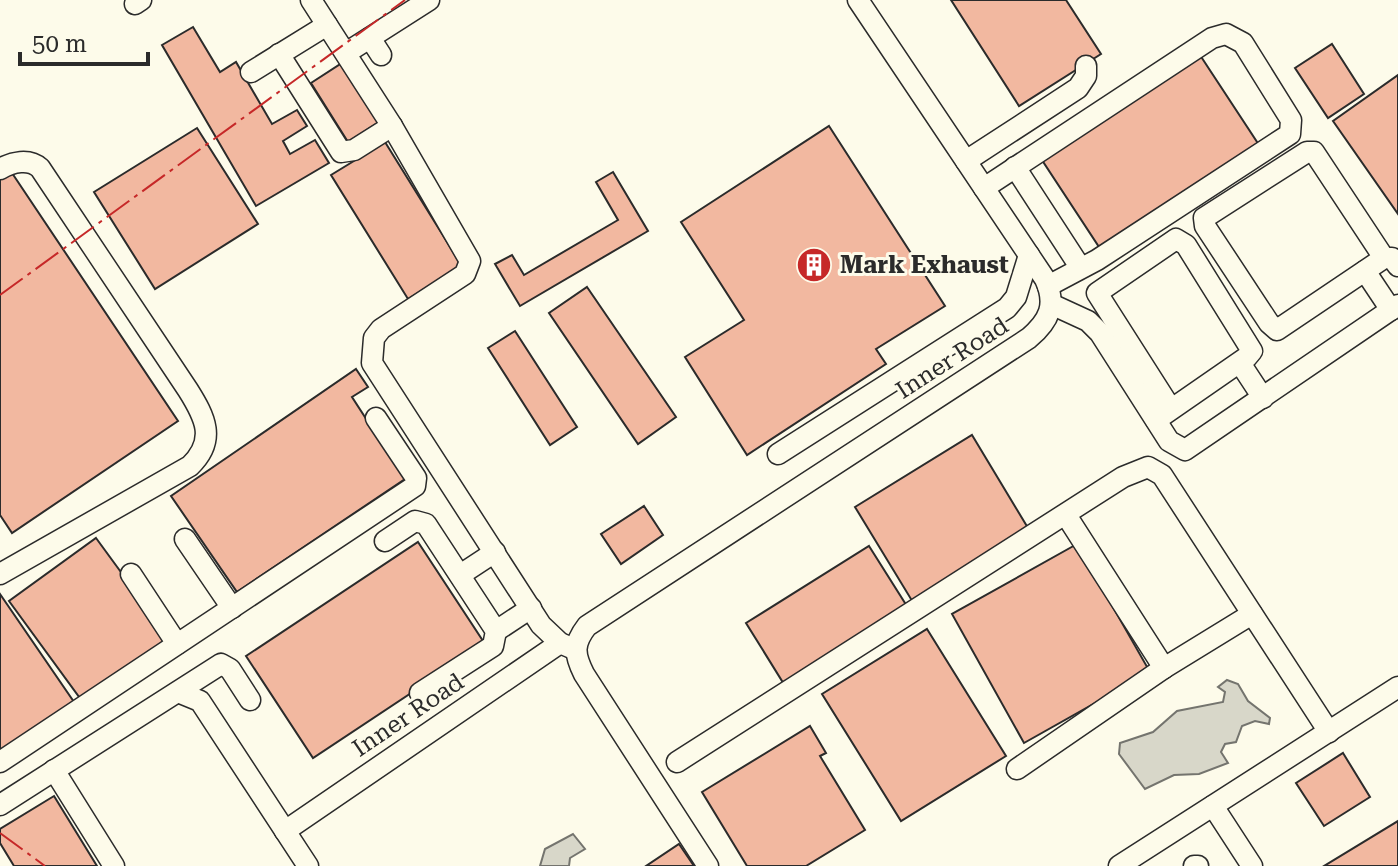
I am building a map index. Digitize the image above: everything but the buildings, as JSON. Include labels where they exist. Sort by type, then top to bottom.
[{"type":"street","points":[[311,0],[392,126],[470,261],[465,274],[374,338],[372,363],[531,608],[567,646],[708,866]]},
{"type":"street","points":[[343,49],[409,0]]},
{"type":"street","points":[[343,49],[376,46],[429,0]]},
{"type":"street","points":[[858,0],[1029,255],[1050,295],[1088,321],[1109,330]]},
{"type":"street","points":[[251,72],[327,25]]},
{"type":"street","points":[[984,188],[1212,38],[1226,34],[1243,43],[1291,120],[1290,134],[1097,260],[1080,267],[1050,295]]},
{"type":"street","points":[[279,54],[341,152],[354,150],[392,126]]},
{"type":"street","points":[[966,161],[1078,88],[1086,76],[1086,66]]},
{"type":"street","points":[[1307,152],[1314,152],[1391,262],[1365,271],[1277,330],[1205,226],[1204,218],[1307,152]]},
{"type":"street","points":[[0,169],[22,162],[35,163],[40,168],[188,390],[201,412],[208,433],[204,449],[190,466],[0,574]]},
{"type":"street","points":[[1015,167],[1080,267]]},
{"type":"street","points":[[1164,415],[1240,363],[1252,347],[1180,240],[1169,243],[1097,293],[1109,330],[1164,415],[1174,446],[1185,450],[1394,308],[1365,271]]},
{"type":"street","points":[[778,454],[1007,308],[1016,297],[1029,255]]},
{"type":"street","name":"Inner Road","points":[[285,831],[567,646],[587,626],[1029,338],[1047,321],[1050,295]]},
{"type":"street","points":[[1240,363],[1263,398]]},
{"type":"street","points":[[376,418],[417,482]]},
{"type":"street","points":[[677,762],[1123,477],[1148,467],[1162,475],[1329,732]]},
{"type":"street","points":[[0,762],[417,482],[454,489]]},
{"type":"street","points":[[1066,515],[1164,668]]},
{"type":"street","points":[[385,541],[422,520],[496,631],[493,646],[420,693]]},
{"type":"street","points":[[185,539],[232,608]]},
{"type":"street","points":[[460,575],[495,552]]},
{"type":"street","points":[[131,574],[177,644]]},
{"type":"street","points":[[496,631],[531,608]]},
{"type":"street","points":[[1017,769],[1164,668],[1252,614]]},
{"type":"street","points":[[0,818],[22,797],[225,664],[250,700]]},
{"type":"street","points":[[1119,866],[1398,687]]},
{"type":"street","points":[[178,692],[200,701],[308,866]]},
{"type":"street","points":[[56,775],[114,866]]},
{"type":"street","points":[[0,805],[22,797]]},
{"type":"street","points":[[1213,806],[1252,866]]},
{"type":"shaded area","points":[[1227,680],[1238,684],[1248,701],[1270,718],[1269,724],[1255,721],[1242,726],[1236,742],[1225,744],[1221,752],[1228,763],[1199,774],[1174,775],[1145,789],[1119,754],[1120,743],[1153,732],[1177,711],[1223,702],[1225,692],[1218,687]]},
{"type":"shaded area","points":[[573,834],[585,849],[570,858],[569,866],[540,866],[545,849]]},
{"type":"power","points":[[0,295],[405,0]]},
{"type":"power","points":[[0,833],[45,866]]},
{"type":"place","name":"Mark Exhaust","points":[[814,265]]}]
